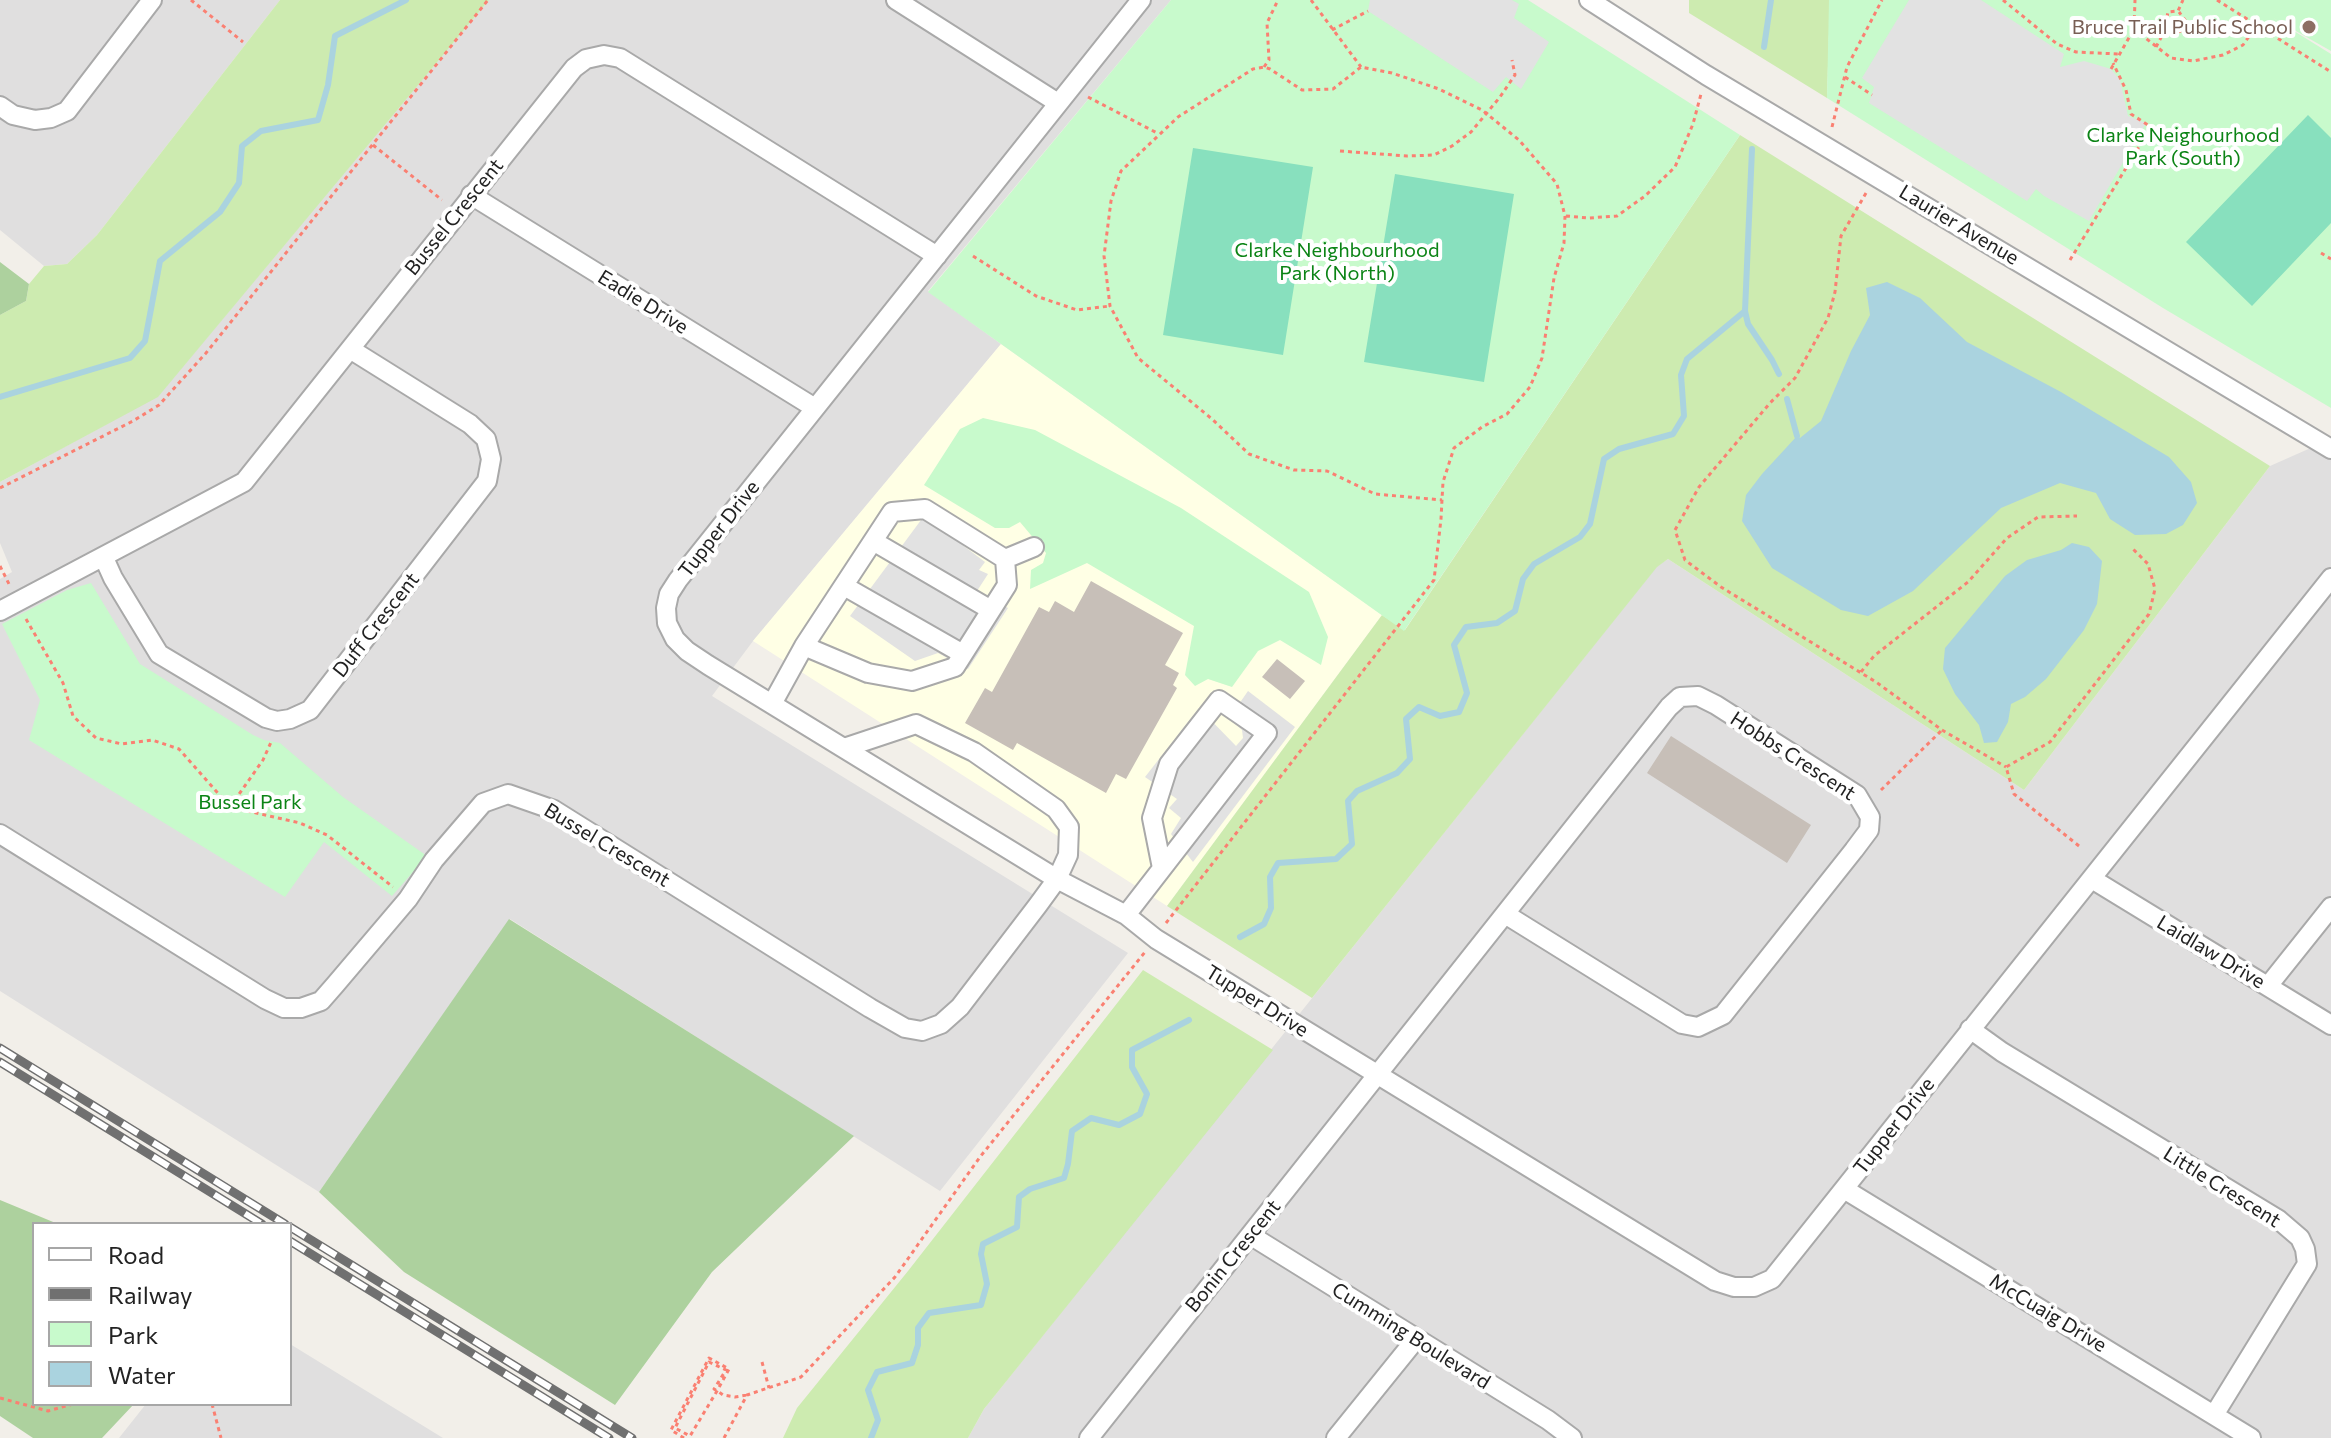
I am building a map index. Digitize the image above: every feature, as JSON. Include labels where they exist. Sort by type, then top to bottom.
[{"type":"street","points":[[0,106],[13,115],[35,120],[51,118],[67,111],[152,0]]},
{"type":"street","points":[[896,0],[1058,103]]},
{"type":"street","name":"Tupper Drive","points":[[1141,0],[678,580],[669,594],[667,623],[675,639],[687,651],[1057,879],[1126,915],[1156,939],[1715,1281],[1734,1287],[1754,1287],[1772,1279],[2331,578]]},
{"type":"street","name":"Laurier Avenue","points":[[1589,0],[1706,75],[2331,449]]},
{"type":"street","name":"Bussel Crescent","points":[[0,611],[244,482],[471,195],[574,68],[586,59],[604,55],[620,58],[937,256]]},
{"type":"street","name":"Eadie Drive","points":[[471,195],[815,408]]},
{"type":"street","name":"Duff Crescent","points":[[277,721],[310,710],[487,481],[491,459],[486,439],[478,431],[350,349]]},
{"type":"street","points":[[772,704],[804,646],[892,512],[925,509],[1005,559]]},
{"type":"street","points":[[873,541],[991,610]]},
{"type":"street","points":[[1005,559],[1034,547]]},
{"type":"street","points":[[104,558],[159,654],[266,718],[277,721]]},
{"type":"street","points":[[804,646],[868,673],[912,681],[955,667],[1007,585],[1005,559]]},
{"type":"street","points":[[844,586],[963,654]]},
{"type":"street","name":"Hobbs Crescent","points":[[1376,1074],[1659,719],[1680,697],[1698,696],[1729,713],[1857,795],[1870,817],[1869,830],[1723,1015],[1698,1027],[1682,1024],[1505,914]]},
{"type":"street","points":[[1126,915],[1267,733],[1219,700],[1169,764],[1152,818],[1162,868]]},
{"type":"street","points":[[844,748],[916,724],[974,752],[1056,809],[1069,827],[1068,855],[1057,879]]},
{"type":"street","name":"Bussel Crescent","points":[[0,834],[284,1008],[301,1008],[321,1001],[408,899],[434,860],[483,803],[508,794],[554,810],[870,1008],[905,1028],[922,1031],[941,1024],[960,1007],[1057,879]]},
{"type":"street","name":"Laidlaw Drive","points":[[2092,879],[2331,1025]]},
{"type":"street","points":[[2268,986],[2331,907]]},
{"type":"street","name":"Little Crescent","points":[[1970,1029],[2002,1052],[2279,1220],[2300,1238],[2307,1264],[2214,1415]]},
{"type":"street","name":"Bonin Crescent","points":[[1089,1438],[1376,1074]]},
{"type":"street","name":"McCuaig Drive","points":[[1844,1189],[2251,1438]]},
{"type":"street","name":"Cumming Boulevard","points":[[1250,1235],[1548,1420],[1572,1438]]},
{"type":"street","points":[[1336,1438],[1416,1339]]},
{"type":"path","points":[[191,0],[243,42]]},
{"type":"path","points":[[0,488],[159,405],[206,353],[488,0]]},
{"type":"path","points":[[1264,67],[1269,60],[1267,23],[1278,0]]},
{"type":"path","points":[[684,1438],[671,1430],[709,1358],[729,1369],[717,1391],[690,1436],[675,1428],[709,1362],[726,1370],[714,1389],[717,1391],[735,1397],[801,1377],[895,1277],[980,1157],[1156,939],[1434,580],[1443,482],[1454,448],[1482,427],[1507,414],[1530,387],[1542,358],[1554,278],[1564,243],[1565,216],[1557,184],[1519,140],[1486,112],[1439,89],[1392,73],[1361,67],[1311,0]]},
{"type":"path","points":[[1826,146],[1847,67],[1882,0]]},
{"type":"path","points":[[2003,0],[2057,44],[2076,52],[2119,54]]},
{"type":"path","points":[[2111,69],[2134,29],[2135,0]]},
{"type":"path","points":[[2178,11],[2183,0]]},
{"type":"path","points":[[2217,0],[2331,72]]},
{"type":"path","points":[[1332,30],[1368,11]]},
{"type":"path","points":[[2156,47],[2164,32],[2168,12],[2178,11]]},
{"type":"path","points":[[2164,32],[2172,35],[2187,28],[2178,11]]},
{"type":"path","points":[[2134,29],[2171,58],[2193,61],[2223,55],[2243,45],[2257,25]]},
{"type":"path","points":[[1340,151],[1434,155],[1452,146],[1471,132],[1500,97],[1515,75],[1512,60]]},
{"type":"path","points":[[2070,260],[2151,127],[2131,114],[2126,90],[2113,63]]},
{"type":"path","points":[[1361,67],[1333,89],[1302,90],[1264,67],[1253,69],[1178,117],[1159,134],[1121,171],[1111,201],[1104,256],[1110,306],[1138,358],[1249,454],[1294,470],[1327,471],[1375,494],[1442,500]]},
{"type":"path","points":[[1565,216],[1617,216],[1645,196],[1675,167],[1693,124],[1706,75]]},
{"type":"path","points":[[1845,77],[1872,95]]},
{"type":"path","points":[[1070,87],[1159,134]]},
{"type":"path","points":[[373,145],[442,200]]},
{"type":"path","points":[[1876,176],[1841,236],[1835,292],[1828,318],[1795,378],[1699,487],[1675,530],[1685,560],[1721,587],[1860,673],[1942,730],[2006,767],[2014,794],[2079,846]]},
{"type":"path","points":[[2321,253],[2331,259]]},
{"type":"path","points":[[973,256],[1036,296],[1077,310],[1110,306]]},
{"type":"path","points":[[1860,673],[1874,656],[1968,582],[2007,538],[2038,517],[2077,516]]},
{"type":"path","points":[[2006,767],[2050,742],[2149,614],[2155,589],[2148,564],[2133,549]]},
{"type":"path","points":[[0,566],[9,584]]},
{"type":"path","points":[[25,617],[63,683],[73,716],[96,738],[122,744],[152,740],[179,749],[230,807],[300,823],[327,835],[408,899]]},
{"type":"path","points":[[230,807],[263,760],[277,721]]},
{"type":"path","points":[[1881,790],[1942,730]]},
{"type":"path","points":[[762,1362],[769,1388]]},
{"type":"path","points":[[724,1438],[747,1395]]},
{"type":"path","points":[[0,1398],[48,1411],[66,1406]]},
{"type":"path","points":[[213,1406],[221,1438]]},
{"type":"shaded area","points":[[0,0],[280,0],[97,235],[67,264],[44,266],[0,230]]},
{"type":"shaded area","points":[[489,0],[1171,0],[928,291],[1001,344],[753,641],[712,696],[1128,953],[940,1191],[510,919],[319,1192],[0,991],[0,579],[12,572],[0,543],[0,482],[158,396]]},
{"type":"shaded area","points":[[1370,0],[1512,0],[1519,4],[1514,18],[1549,42],[1521,89],[1506,77],[1493,92],[1368,11]]},
{"type":"shaded area","points":[[1909,0],[1981,0],[2064,54],[2060,67],[2084,61],[2111,69],[2120,80],[2128,116],[2146,123],[2089,221],[2036,189],[2027,201],[1869,103],[1874,87],[1862,78]]},
{"type":"shaded area","points":[[1001,344],[1382,615],[1167,906],[753,641]]},
{"type":"shaded area","points":[[2331,439],[2331,1438],[968,1438],[984,1409],[1657,566],[1668,559],[2024,790],[2270,466]]},
{"type":"shaded area","points":[[924,516],[985,562],[979,570],[988,574],[977,591],[1008,608],[968,669],[938,653],[915,661],[850,616]]},
{"type":"shaded area","points":[[1248,691],[1295,727],[1193,862],[1171,834],[1181,818],[1169,808],[1177,799],[1145,777],[1199,708],[1236,746],[1243,738],[1242,730],[1210,702],[1239,704]]},
{"type":"shaded area","points":[[292,1345],[443,1438],[119,1438],[144,1406],[292,1406]]},
{"type":"green space","points":[[280,0],[489,0],[158,397],[0,482],[0,315],[26,301],[29,284],[44,266],[67,264],[97,235]]},
{"type":"green space","name":"Clarke Neighbourhood Park (North)","points":[[1171,0],[1528,0],[1740,135],[1404,631],[928,292]]},
{"type":"green space","points":[[1689,0],[1830,0],[1827,98],[1689,13]]},
{"type":"green space","name":"Clarke Neighourhood Park (South)","points":[[1829,0],[2331,0],[2331,51],[2273,18],[2331,54],[2331,408],[2163,308],[1827,98]]},
{"type":"green space","points":[[2308,115],[2331,138],[2331,223],[2252,306],[2186,242]]},
{"type":"green space","points":[[1740,135],[2270,466],[2024,790],[1668,559],[1657,567],[1312,998],[1167,906],[1382,615],[1405,630]]},
{"type":"green space","points":[[1193,148],[1313,167],[1283,355],[1163,335]]},
{"type":"green space","points":[[1395,174],[1514,194],[1484,382],[1364,362]]},
{"type":"green space","points":[[0,262],[29,284],[26,301],[0,315]]},
{"type":"green space","points":[[983,418],[1035,430],[1181,508],[1309,592],[1328,637],[1321,665],[1280,640],[1258,651],[1232,687],[1208,679],[1195,686],[1185,675],[1194,626],[1087,563],[1030,589],[1031,570],[1043,563],[1046,553],[1020,522],[1009,528],[995,528],[924,485],[960,429]]},
{"type":"green space","name":"Bussel Park","points":[[91,583],[140,664],[253,735],[280,743],[343,797],[427,856],[392,896],[324,842],[285,897],[29,740],[40,700],[2,624],[67,590]]},
{"type":"green space","points":[[509,919],[854,1136],[712,1272],[615,1405],[404,1272],[319,1192]]},
{"type":"green space","points":[[1143,970],[1273,1050],[984,1409],[968,1438],[783,1438],[797,1408]]},
{"type":"green space","points":[[0,1200],[53,1222],[32,1222],[32,1406],[132,1406],[102,1438],[33,1438],[0,1416]]},
{"type":"water","points":[[1887,282],[1920,298],[1967,342],[2061,392],[2169,457],[2191,482],[2197,503],[2183,525],[2166,534],[2135,535],[2110,519],[2096,493],[2060,483],[2001,508],[1913,591],[1868,616],[1841,610],[1772,568],[1742,521],[1746,495],[1797,436],[1800,438],[1821,421],[1870,315],[1866,288]]},
{"type":"water","points":[[2072,543],[2089,547],[2102,561],[2097,604],[2084,630],[2046,679],[2025,697],[2011,704],[2008,722],[1997,742],[1984,743],[1979,725],[1955,694],[1943,669],[1945,648],[2005,576],[2027,560],[2061,550]]},
{"type":"building","points":[[1091,581],[1183,633],[1165,665],[1179,673],[1173,685],[1177,688],[1126,779],[1116,774],[1106,793],[1017,743],[1013,750],[965,723],[985,688],[992,692],[1039,607],[1049,612],[1055,601],[1074,612]]},
{"type":"building","points":[[1277,659],[1305,681],[1290,699],[1262,677]]},
{"type":"building","points":[[1671,736],[1811,825],[1787,863],[1647,773]]},
{"type":"waterway","points":[[0,397],[130,358],[145,341],[160,261],[220,212],[239,183],[242,146],[261,131],[318,120],[328,85],[335,36],[406,0]]},
{"type":"waterway","points":[[1764,47],[1771,0]]},
{"type":"waterway","points":[[1752,149],[1745,311],[1748,324],[1779,374]]},
{"type":"waterway","points":[[1240,937],[1264,924],[1271,908],[1270,877],[1278,863],[1336,859],[1352,844],[1348,801],[1357,791],[1397,773],[1410,759],[1406,719],[1419,707],[1440,716],[1459,712],[1467,693],[1454,645],[1466,627],[1497,623],[1515,611],[1523,579],[1534,564],[1580,537],[1590,524],[1604,459],[1619,449],[1673,434],[1684,416],[1681,375],[1687,359],[1745,311]]},
{"type":"waterway","points":[[1787,399],[1797,436]]},
{"type":"waterway","points":[[871,1438],[878,1420],[868,1390],[877,1372],[912,1363],[918,1345],[918,1328],[929,1313],[981,1305],[987,1284],[981,1254],[983,1244],[1017,1227],[1019,1197],[1030,1189],[1064,1178],[1072,1131],[1091,1118],[1119,1125],[1140,1114],[1147,1094],[1132,1067],[1132,1050],[1189,1020]]},
{"type":"railway","points":[[0,1048],[282,1222]]},
{"type":"railway","points":[[0,1062],[259,1222]]},
{"type":"railway","points":[[292,1228],[632,1438]]},
{"type":"railway","points":[[292,1242],[609,1438]]},
{"type":"place","name":"Bruce Trail Public School","points":[[2309,27]]}]
